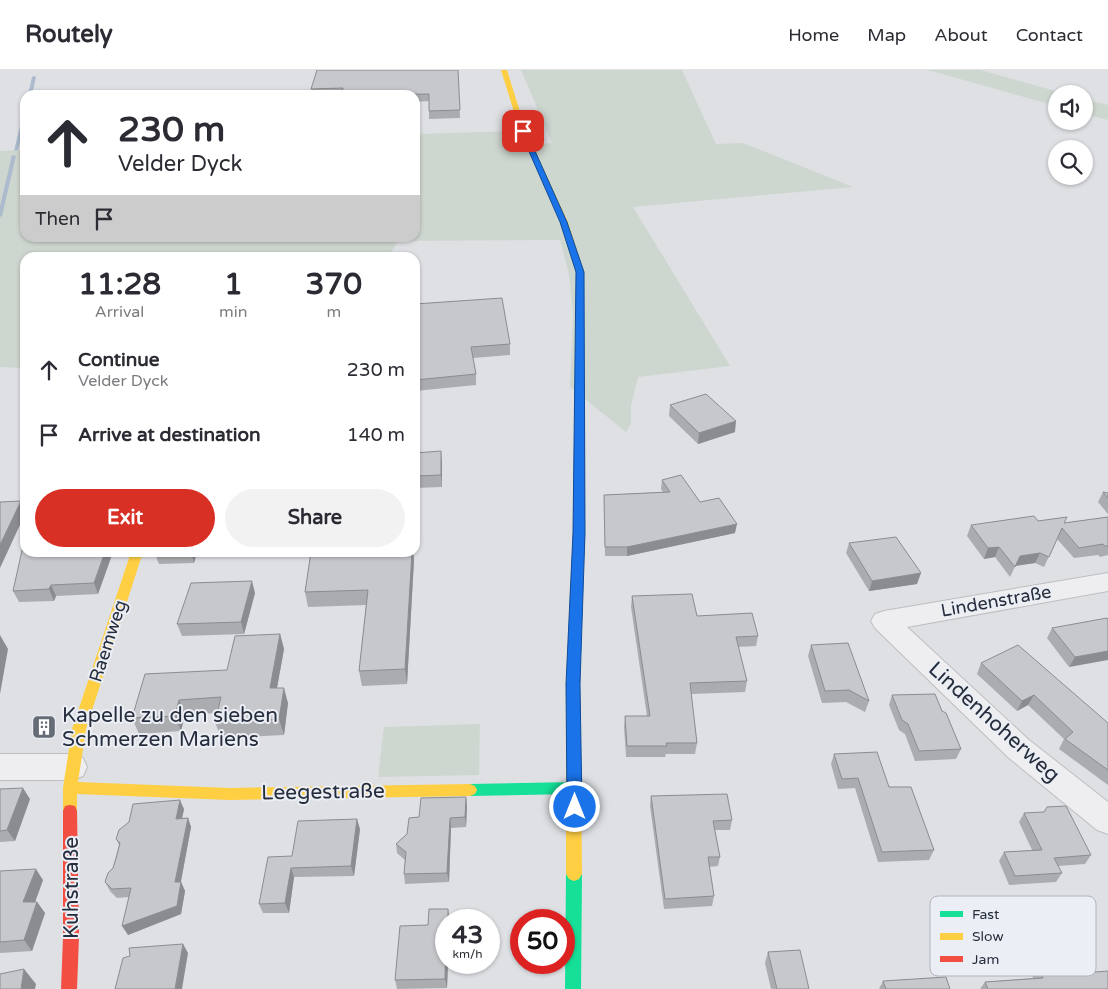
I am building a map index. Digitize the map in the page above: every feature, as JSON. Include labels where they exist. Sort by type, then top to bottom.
[{"type":"main road","points":[[504,70],[523,131],[564,222],[580,272],[579,533],[573,684],[575,788],[573,989]]},
{"type":"main road","name":"Raemweg","points":[[71,778],[79,729],[135,557]]},
{"type":"main road","name":"Leegestraße","points":[[71,778],[230,794],[575,788]]},
{"type":"main road","name":"Kuhstraße","points":[[69,989],[72,937],[71,778]]},
{"type":"street","name":"Lindenstraße","points":[[884,621],[1108,582]]},
{"type":"street","name":"Lindenhoherweg","points":[[884,621],[1018,749],[1108,820]]},
{"type":"street","name":"Leegestraße","points":[[0,767],[71,778]]},
{"type":"shaded area","points":[[521,70],[682,70],[716,144],[743,143],[853,187],[633,207],[730,366],[638,377],[631,406],[631,423],[626,432],[570,387],[573,314],[569,274],[560,240],[420,241],[420,134],[523,131],[527,146],[552,143]]},
{"type":"shaded area","points":[[928,70],[980,70],[1048,89],[1048,104]]},
{"type":"shaded area","points":[[1093,101],[1108,105],[1108,120],[1093,116]]},
{"type":"shaded area","points":[[20,150],[20,242],[397,242],[392,252],[20,252],[20,368],[0,367],[0,151]]},
{"type":"shaded area","points":[[480,724],[479,775],[378,777],[384,727]]},
{"type":"building","points":[[317,70],[458,70],[460,110],[429,111],[429,94],[420,94],[420,90],[311,89]]},
{"type":"building","points":[[502,298],[510,344],[471,347],[476,374],[420,380],[420,304]]},
{"type":"building","points":[[706,394],[736,421],[699,433],[670,405]]},
{"type":"building","points":[[441,451],[441,475],[420,476],[420,453]]},
{"type":"building","points":[[681,475],[700,502],[719,498],[737,524],[627,547],[605,547],[604,495],[670,492],[662,480]]},
{"type":"building","points":[[20,501],[0,545],[0,502]]},
{"type":"building","points":[[1034,516],[1038,521],[1067,517],[1064,523],[1108,517],[1108,546],[1103,544],[1079,548],[1062,528],[1049,557],[1040,553],[1020,556],[1015,567],[999,547],[988,548],[971,525]]},
{"type":"building","points":[[896,537],[921,573],[872,581],[849,543]]},
{"type":"building","points":[[21,557],[103,557],[94,583],[51,585],[49,589],[13,591]]},
{"type":"building","points":[[310,557],[412,557],[405,669],[359,671],[368,590],[305,592]]},
{"type":"building","points":[[252,581],[241,622],[177,624],[191,583]]},
{"type":"building","points":[[692,594],[697,616],[752,613],[758,636],[736,637],[747,681],[690,683],[697,743],[666,743],[667,746],[627,746],[625,716],[650,716],[632,596]]},
{"type":"building","points":[[1107,618],[1108,651],[1075,657],[1052,628]]},
{"type":"building","points":[[280,634],[270,688],[284,688],[279,719],[215,722],[221,697],[179,700],[175,716],[132,718],[145,674],[227,670],[235,636]]},
{"type":"building","points":[[848,643],[869,701],[849,690],[825,691],[811,645]]},
{"type":"building","points":[[1018,645],[1108,723],[1108,770],[1065,739],[1073,732],[1034,695],[1022,701],[981,663]]},
{"type":"building","points":[[935,694],[942,711],[946,713],[961,749],[919,751],[908,724],[902,720],[892,695]]},
{"type":"building","points":[[877,752],[889,787],[911,787],[934,850],[882,852],[858,778],[842,779],[834,754]]},
{"type":"building","points":[[23,788],[7,830],[0,831],[0,789]]},
{"type":"building","points":[[727,794],[732,820],[713,821],[720,857],[708,857],[714,896],[665,899],[651,796]]},
{"type":"building","points":[[466,797],[465,817],[450,818],[447,873],[404,874],[406,852],[396,844],[407,834],[409,818],[419,817],[421,798]]},
{"type":"building","points":[[180,800],[176,819],[188,818],[175,882],[181,882],[177,906],[122,926],[131,888],[112,889],[105,882],[108,873],[113,868],[117,855],[120,843],[116,839],[119,830],[129,822],[133,804]]},
{"type":"building","points":[[1066,806],[1091,855],[1054,858],[1062,873],[1015,876],[1004,852],[1042,850],[1024,813],[1044,812],[1047,807]]},
{"type":"building","points":[[357,819],[351,866],[291,868],[285,903],[259,904],[268,857],[292,856],[298,821]]},
{"type":"building","points":[[36,869],[23,902],[37,902],[24,940],[0,942],[0,871]]},
{"type":"building","points":[[429,909],[435,909],[435,974],[445,974],[445,979],[395,980],[400,926],[428,925]]},
{"type":"building","points":[[183,944],[175,989],[115,989],[123,958],[130,956],[129,948]]},
{"type":"building","points":[[800,950],[809,989],[777,989],[768,952]]},
{"type":"building","points":[[24,969],[21,989],[0,989],[0,974]]},
{"type":"building","points":[[1108,971],[1108,989],[988,989],[985,982],[1043,978],[1042,976],[1096,976],[1096,972]]},
{"type":"building","points":[[946,977],[950,989],[886,989],[883,981]]},
{"type":"waterway","points":[[31,90],[34,77]]},
{"type":"waterway","points":[[16,150],[20,134]]},
{"type":"waterway","points":[[0,216],[14,156]]},
{"type":"traffic: fast","points":[[470,790],[575,788]]},
{"type":"traffic: fast","points":[[573,989],[574,874]]},
{"type":"traffic: slow","points":[[504,70],[523,131],[564,222],[580,272],[580,387]]},
{"type":"traffic: slow","points":[[70,811],[70,788],[79,729],[135,557]]},
{"type":"traffic: slow","points":[[574,874],[573,684],[575,626]]},
{"type":"traffic: slow","points":[[70,788],[230,794],[470,790]]},
{"type":"traffic: jam","points":[[575,626],[579,533],[580,387]]},
{"type":"traffic: jam","points":[[69,989],[71,937],[70,811]]},
{"type":"place","name":"Kapelle zu den sieben Schmerzen Mariens","points":[[44,727]]},
{"type":"route","points":[[523,131],[564,222],[580,272],[579,533],[573,684],[575,807]]}]
